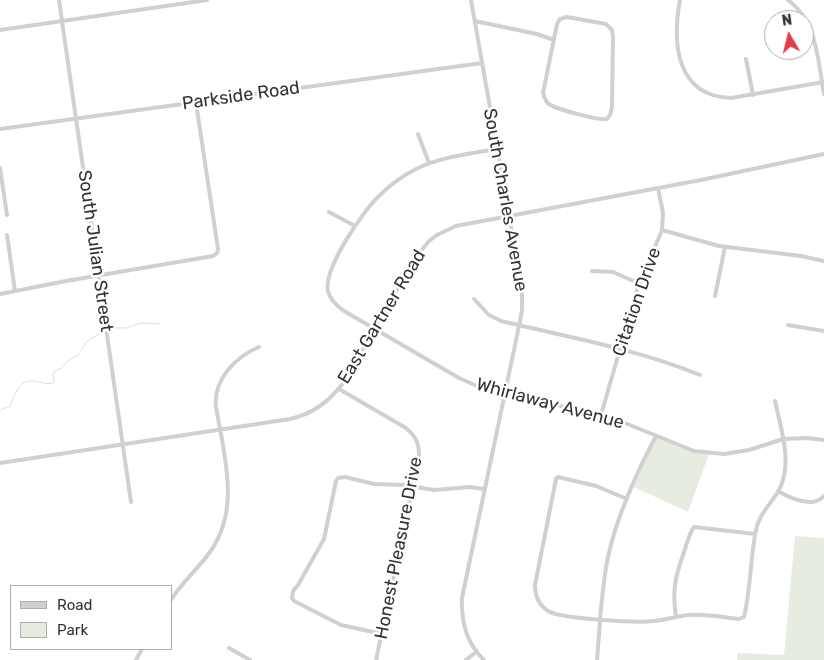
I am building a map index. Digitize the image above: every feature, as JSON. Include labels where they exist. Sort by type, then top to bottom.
[{"type":"street","name":"South Julian Street","points":[[59,0],[131,502]]},
{"type":"street","points":[[0,30],[207,0]]},
{"type":"street","name":"South Charles Avenue","points":[[471,0],[522,289],[522,310],[519,326],[462,593],[461,608],[464,628],[476,652],[484,660]]},
{"type":"street","points":[[680,0],[678,12],[678,51],[682,68],[690,81],[702,91],[717,97],[731,98],[823,82]]},
{"type":"street","points":[[788,0],[802,13],[810,27],[824,94]]},
{"type":"street","points":[[567,17],[603,24],[612,30],[614,36],[612,112],[607,119],[597,120],[547,102],[543,93],[554,40],[558,22],[567,17]]},
{"type":"street","points":[[474,21],[537,34],[554,40]]},
{"type":"street","points":[[746,59],[753,95]]},
{"type":"street","name":"Parkside Road","points":[[0,129],[482,63]]},
{"type":"street","points":[[0,294],[213,256],[217,253],[218,249],[196,103]]},
{"type":"street","points":[[418,134],[429,163]]},
{"type":"street","name":"Whirlaway Avenue","points":[[496,149],[429,163],[388,187],[369,206],[355,226],[330,272],[328,293],[333,302],[338,307],[477,386],[601,415],[686,449],[716,454],[740,452],[782,439],[807,438],[824,440]]},
{"type":"street","name":"East Gartner Road","points":[[0,464],[298,418],[322,406],[339,389],[416,257],[429,241],[442,232],[456,226],[824,154]]},
{"type":"street","points":[[0,168],[7,215]]},
{"type":"street","name":"Citation Drive","points":[[601,415],[640,284],[662,230],[664,213],[658,188]]},
{"type":"street","points":[[329,212],[355,226]]},
{"type":"street","points":[[662,230],[698,242],[801,256],[824,261]]},
{"type":"street","points":[[7,235],[15,291]]},
{"type":"street","points":[[715,296],[725,247]]},
{"type":"street","points":[[592,271],[613,272],[640,284]]},
{"type":"street","points":[[474,299],[493,318],[519,326],[620,348],[667,362],[700,375]]},
{"type":"street","points":[[788,325],[824,331]]},
{"type":"street","points":[[172,599],[211,551],[224,523],[228,505],[228,484],[216,402],[218,386],[240,358],[259,347]]},
{"type":"street","name":"Honest Pleasure Drive","points":[[339,389],[406,428],[413,434],[420,453],[376,660]]},
{"type":"street","points":[[627,499],[588,483],[558,477],[555,481],[536,580],[536,594],[542,606],[553,614],[643,622],[692,615],[741,619],[745,614],[756,534],[762,514],[778,491],[784,478],[786,464],[775,401]]},
{"type":"street","points":[[597,660],[608,556],[627,499],[656,436]]},
{"type":"street","points":[[382,634],[347,627],[294,600],[291,595],[324,539],[338,478],[434,490],[470,487],[484,489]]},
{"type":"street","points":[[778,491],[806,502],[818,501],[824,496]]},
{"type":"street","points":[[676,617],[673,598],[674,581],[694,527],[756,534]]},
{"type":"street","points":[[229,648],[250,660]]},
{"type":"street","points":[[466,660],[476,652]]},
{"type":"green space","points":[[656,437],[709,454],[688,512],[634,487]]},
{"type":"green space","points":[[795,536],[824,538],[824,660],[737,660],[737,653],[784,655]]},
{"type":"waterway","points":[[109,328],[126,328],[141,323],[159,324]]},
{"type":"waterway","points":[[81,350],[87,341],[102,332]]},
{"type":"waterway","points":[[0,410],[10,406],[20,385],[28,381],[53,383],[55,371],[80,353]]}]
